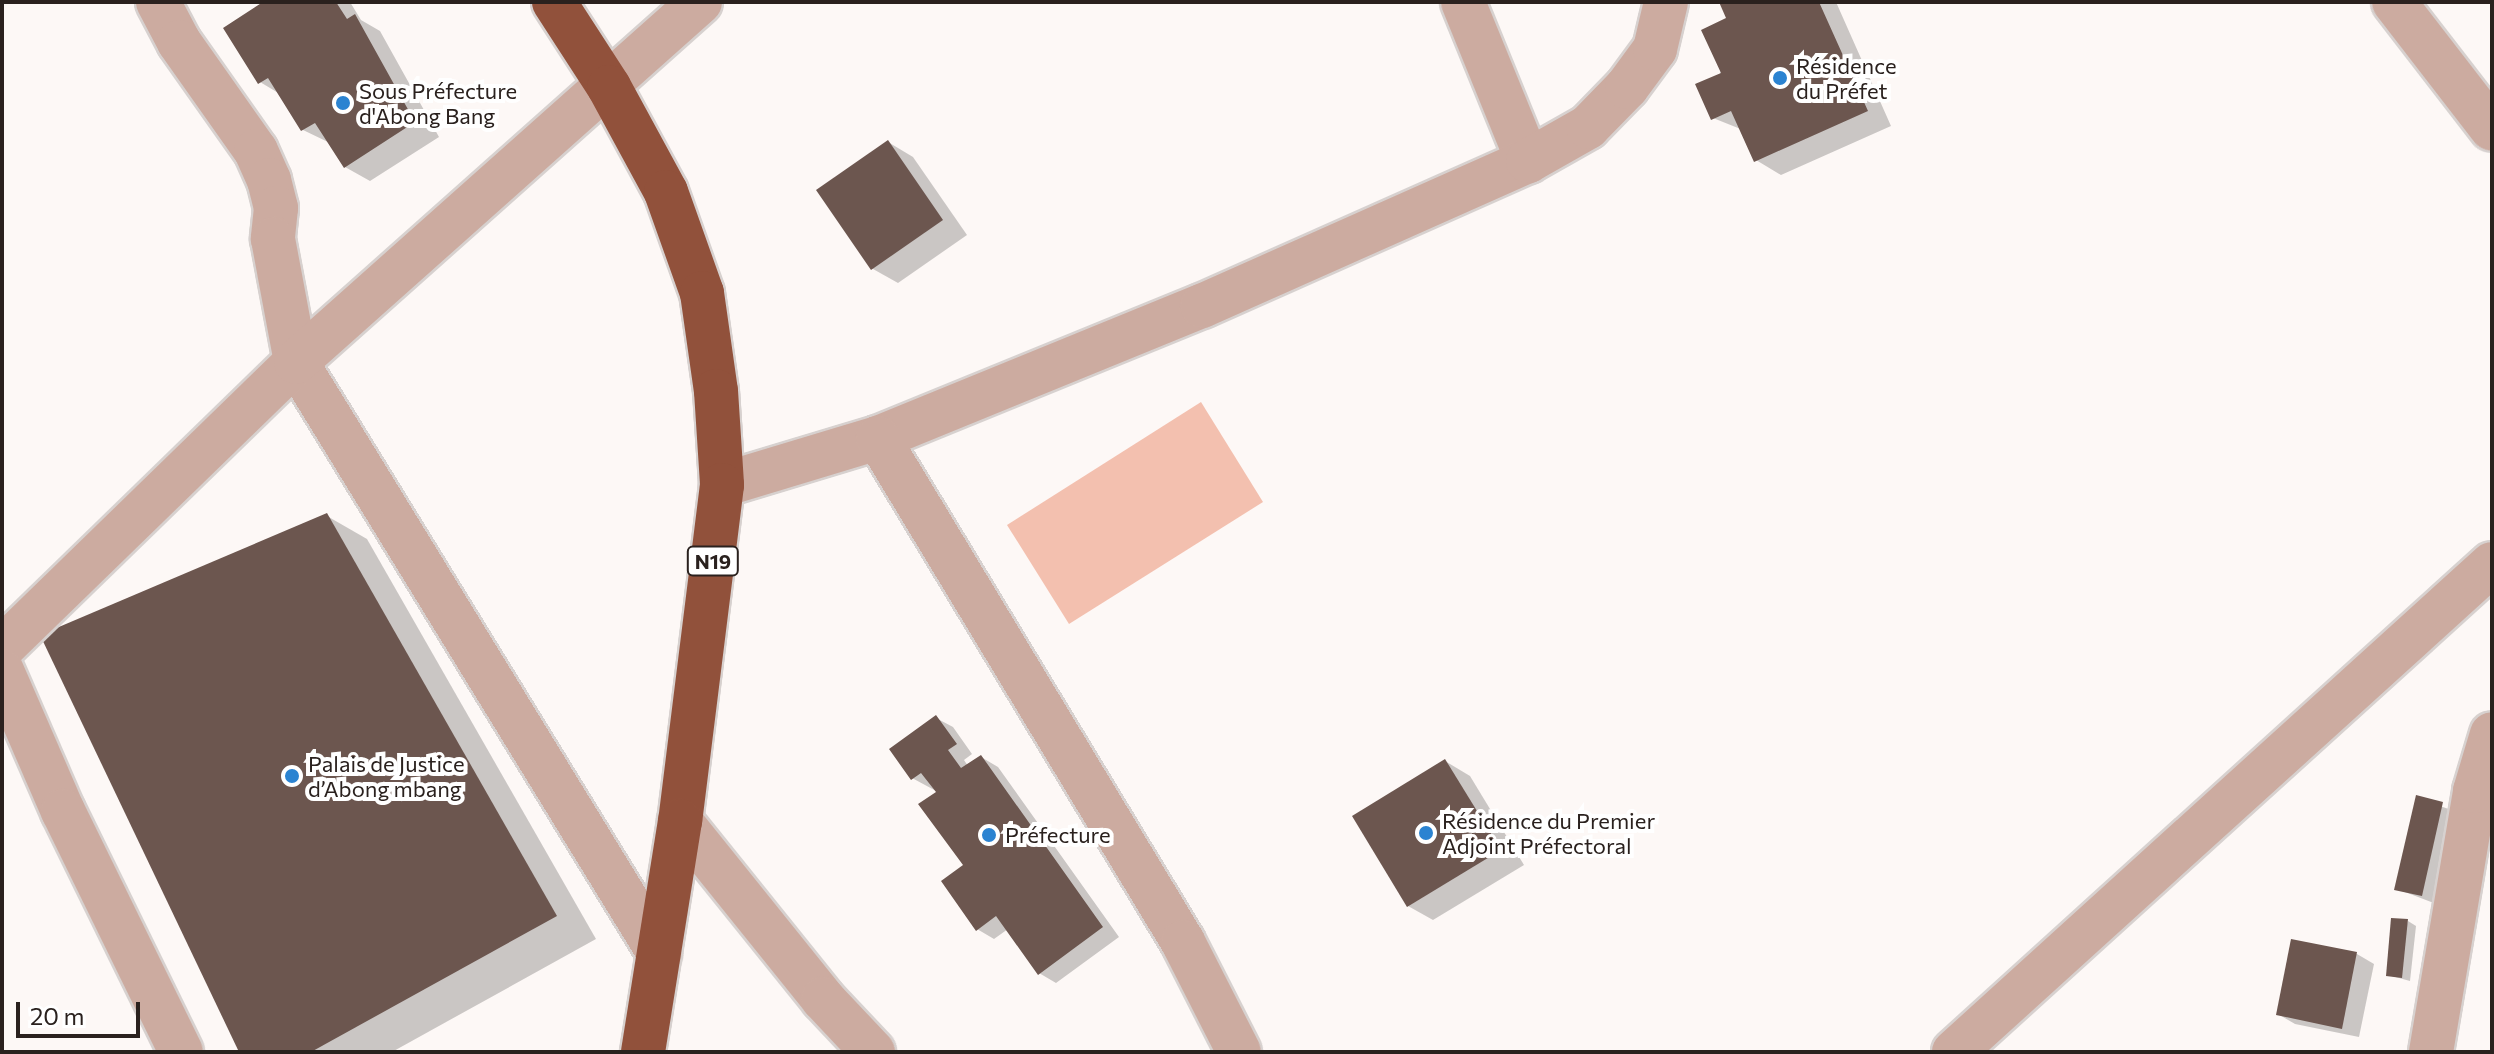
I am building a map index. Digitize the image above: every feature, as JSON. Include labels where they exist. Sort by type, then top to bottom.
[{"type":"highway","name":"N19","points":[[554,2],[609,87],[666,192],[702,293],[722,485],[680,821],[643,1052]]},
{"type":"street","points":[[158,2],[179,42],[256,151],[269,180],[276,208],[273,239],[296,362],[659,953]]},
{"type":"street","points":[[2,648],[296,362],[609,87],[700,2]]},
{"type":"street","points":[[1463,2],[1528,161]]},
{"type":"street","points":[[722,485],[878,438],[1202,306],[1528,161],[1588,127],[1627,87],[1655,49],[1666,2]]},
{"type":"street","points":[[2394,2],[2492,129]]},
{"type":"street","points":[[878,438],[1183,942],[1239,1052]]},
{"type":"street","points":[[1954,1052],[2492,564]]},
{"type":"street","points":[[2,671],[63,811],[181,1052]]},
{"type":"street","points":[[2431,1052],[2475,791],[2492,734]]},
{"type":"street","points":[[680,821],[823,999],[873,1052]]},
{"type":"shaded area","points":[[1201,402],[1263,502],[1069,624],[1007,525]]},
{"type":"building","name":"Sous Préfecture d'Abong Bang","points":[[263,2],[336,2],[347,19],[355,14],[415,122],[344,168],[315,123],[301,131],[268,78],[258,84],[223,28]]},
{"type":"building","name":"Résidence du Préfet","points":[[1719,2],[1819,2],[1868,111],[1754,162],[1731,111],[1711,120],[1695,84],[1721,73],[1701,30],[1726,18]]},
{"type":"building","points":[[888,140],[943,220],[871,270],[816,190]]},
{"type":"building","name":"Palais de Justice d’Abong mbang","points":[[327,513],[557,916],[311,1052],[239,1052],[40,635]]},
{"type":"building","name":"Préfecture","points":[[936,715],[957,744],[948,750],[961,768],[981,755],[1103,927],[1038,975],[996,916],[976,931],[941,881],[963,865],[918,804],[936,792],[921,773],[911,780],[889,749]]},
{"type":"building","name":"Résidence du Premier Adjoint Préfectoral","points":[[1445,759],[1501,850],[1407,907],[1352,816]]},
{"type":"building","points":[[2416,795],[2443,802],[2422,896],[2394,890]]},
{"type":"building","points":[[2391,918],[2408,919],[2402,978],[2386,976]]},
{"type":"building","points":[[2291,939],[2357,952],[2342,1029],[2276,1015]]},
{"type":"place","name":"Résidence du Préfet","points":[[1780,78]]},
{"type":"place","name":"Sous Préfecture d'Abong Bang","points":[[343,103]]},
{"type":"place","name":"Palais de Justice d’Abong mbang","points":[[292,776]]},
{"type":"place","name":"Résidence du Premier Adjoint Préfectoral","points":[[1426,833]]},
{"type":"place","name":"Préfecture","points":[[989,835]]}]
